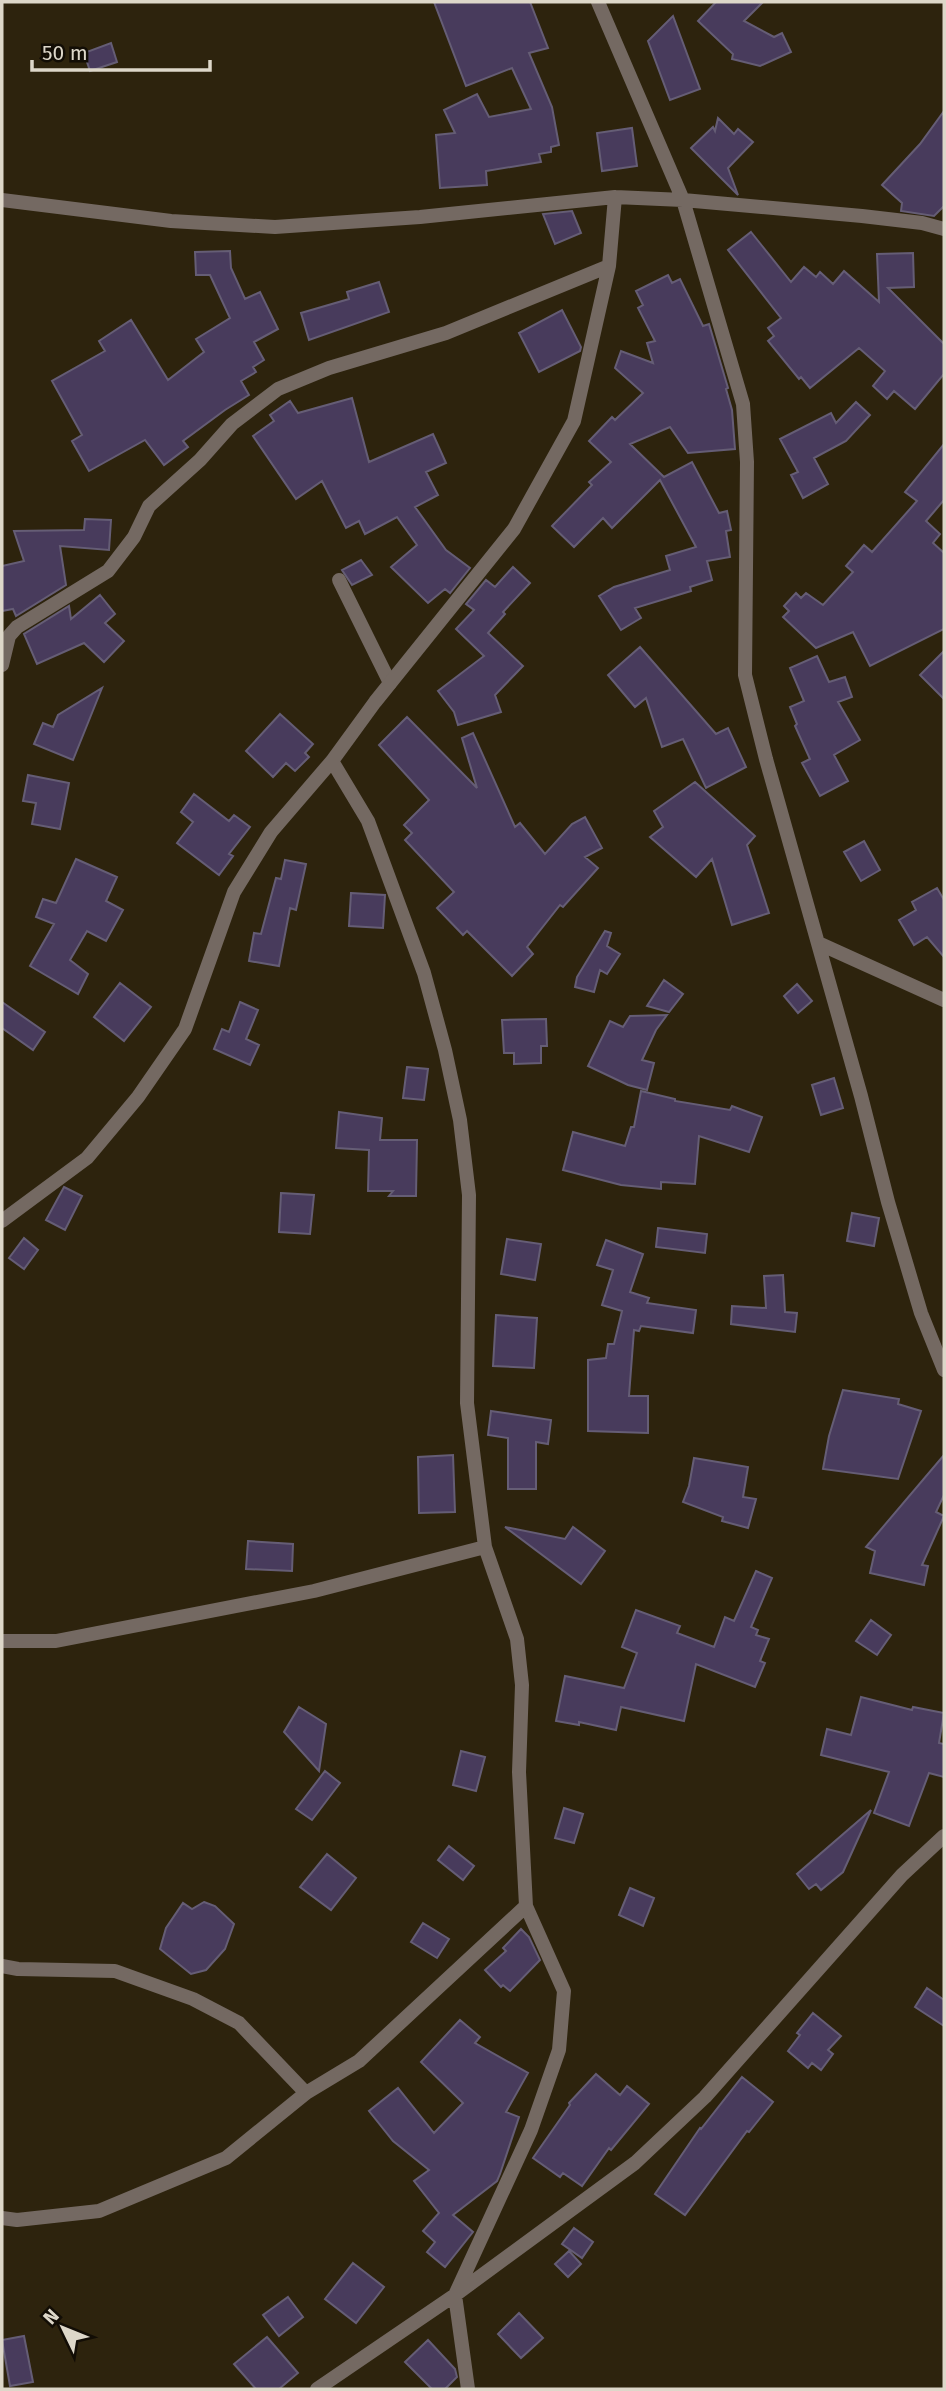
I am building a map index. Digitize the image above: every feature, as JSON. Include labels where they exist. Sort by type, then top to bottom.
[{"type":"street","points":[[598,2],[683,200],[743,404],[747,462],[745,675],[888,1202],[921,1313],[944,1370]]},
{"type":"street","points":[[2,1220],[87,1158],[138,1097],[186,1029],[234,892],[271,832],[332,761],[390,683],[514,528],[574,421],[609,266],[615,197]]},
{"type":"street","points":[[2,200],[172,221],[275,227],[420,217],[615,197],[683,200],[862,216],[922,223],[944,229]]},
{"type":"street","points":[[2,665],[9,636],[17,627],[108,571],[135,537],[149,506],[200,460],[232,424],[278,389],[329,368],[446,332],[609,266]]},
{"type":"street","points":[[339,580],[390,683]]},
{"type":"street","points":[[332,761],[368,821],[424,973],[460,1120],[469,1195],[467,1403],[485,1547],[517,1639],[522,1685],[519,1772],[526,1906],[564,1991],[559,2050],[531,2130],[455,2295],[468,2389]]},
{"type":"street","points":[[818,943],[944,1000]]},
{"type":"street","points":[[2,1641],[57,1641],[314,1591],[485,1547]]},
{"type":"street","points":[[317,2389],[455,2295],[635,2163],[705,2097],[902,1875],[944,1836]]},
{"type":"street","points":[[2,2218],[17,2220],[99,2211],[226,2158],[306,2093],[359,2061],[526,1906]]},
{"type":"street","points":[[2,1966],[19,1969],[115,1971],[193,1999],[239,2023],[306,2093]]},
{"type":"building","points":[[434,2],[530,2],[548,48],[529,53],[552,107],[559,145],[551,147],[551,152],[539,154],[541,162],[486,171],[487,185],[440,188],[436,135],[455,133],[444,110],[477,94],[489,117],[531,109],[512,68],[466,86]]},
{"type":"building","points":[[716,2],[763,2],[744,21],[774,37],[782,33],[791,52],[760,66],[732,59],[733,54],[698,21]]},
{"type":"building","points":[[673,16],[700,89],[670,100],[648,41]]},
{"type":"building","points":[[111,43],[117,62],[90,71],[84,53]]},
{"type":"building","points":[[944,111],[944,206],[934,216],[901,211],[902,203],[882,185],[920,144]]},
{"type":"building","points":[[718,118],[734,134],[738,129],[753,142],[728,168],[738,195],[691,148],[713,127],[715,131]]},
{"type":"building","points":[[632,128],[637,166],[602,171],[597,133]]},
{"type":"building","points":[[572,211],[581,233],[555,244],[543,214]]},
{"type":"building","points":[[751,232],[791,282],[804,267],[816,277],[820,272],[833,284],[844,271],[879,302],[877,254],[913,253],[914,287],[888,288],[944,344],[944,374],[915,409],[894,391],[887,399],[873,386],[885,371],[859,348],[810,388],[801,377],[799,379],[768,341],[774,336],[768,328],[781,318],[728,250]]},
{"type":"building","points":[[230,251],[231,268],[245,299],[260,292],[278,329],[254,342],[264,360],[253,367],[256,372],[241,381],[249,395],[183,441],[188,447],[164,465],[145,440],[89,471],[72,441],[82,435],[52,381],[105,351],[99,341],[131,320],[168,380],[204,352],[196,339],[230,318],[210,275],[196,275],[195,252]]},
{"type":"building","points":[[668,275],[672,283],[680,279],[703,326],[709,324],[728,388],[726,389],[732,410],[735,449],[688,453],[670,427],[630,444],[664,477],[692,462],[719,513],[727,511],[731,530],[726,531],[730,557],[707,561],[712,580],[690,587],[691,591],[635,608],[641,618],[621,630],[599,596],[614,587],[670,570],[666,556],[696,547],[660,480],[612,528],[603,518],[574,547],[552,526],[592,485],[589,482],[611,462],[589,441],[612,417],[615,420],[643,393],[615,368],[621,351],[653,363],[647,343],[655,341],[638,308],[643,305],[636,291]]},
{"type":"building","points":[[379,282],[389,312],[309,340],[301,313],[349,299],[347,292]]},
{"type":"building","points":[[562,310],[581,347],[580,351],[539,372],[519,333]]},
{"type":"building","points":[[352,398],[369,462],[433,434],[446,463],[426,472],[438,495],[415,507],[446,550],[470,568],[450,593],[445,589],[428,603],[391,567],[417,545],[397,517],[365,534],[359,521],[346,528],[322,481],[296,499],[253,436],[274,421],[270,415],[290,401],[298,413]]},
{"type":"building","points":[[856,402],[870,415],[846,441],[814,458],[828,484],[803,498],[791,475],[798,472],[780,439],[831,413],[836,423]]},
{"type":"building","points":[[944,444],[944,500],[926,521],[940,534],[933,543],[944,553],[944,629],[870,666],[853,632],[816,648],[783,617],[789,611],[784,606],[796,593],[801,598],[806,593],[823,605],[853,572],[846,566],[864,545],[872,552],[917,501],[905,492]]},
{"type":"building","points":[[85,519],[111,520],[109,550],[60,546],[66,585],[16,616],[13,609],[2,611],[2,566],[24,561],[14,531],[84,530]]},
{"type":"building","points":[[361,560],[372,575],[352,585],[342,570]]},
{"type":"building","points":[[513,567],[530,583],[488,633],[523,666],[495,695],[501,712],[458,725],[454,712],[438,691],[484,656],[456,629],[474,610],[466,604],[486,580],[495,587]]},
{"type":"building","points":[[100,595],[115,614],[105,623],[124,641],[104,662],[84,643],[37,664],[24,634],[69,606],[71,619]]},
{"type":"building","points":[[640,647],[716,734],[728,728],[746,767],[706,788],[683,739],[662,747],[646,698],[635,707],[608,675]]},
{"type":"building","points":[[944,651],[944,699],[920,675]]},
{"type":"building","points":[[817,656],[829,682],[845,677],[852,697],[838,702],[860,740],[834,755],[848,781],[820,796],[802,763],[810,759],[795,726],[797,724],[790,707],[804,701],[790,668]]},
{"type":"building","points":[[102,688],[73,760],[34,744],[43,723],[53,727],[58,715]]},
{"type":"building","points":[[280,714],[313,744],[305,753],[309,757],[295,771],[286,763],[273,777],[246,751]]},
{"type":"building","points":[[407,717],[477,788],[462,738],[473,733],[515,827],[520,823],[545,854],[572,824],[585,817],[602,848],[585,857],[598,868],[563,907],[560,905],[527,947],[533,954],[512,976],[467,931],[463,935],[437,908],[454,892],[405,840],[412,833],[404,825],[429,800],[379,745]]},
{"type":"building","points":[[28,775],[69,783],[60,829],[32,824],[36,803],[23,801]]},
{"type":"building","points":[[695,782],[755,836],[747,845],[769,913],[732,925],[712,859],[696,877],[650,837],[663,827],[654,811]]},
{"type":"building","points":[[194,794],[229,821],[234,815],[250,827],[229,854],[233,856],[219,875],[177,843],[193,822],[181,812]]},
{"type":"building","points":[[864,841],[880,870],[861,881],[844,852]]},
{"type":"building","points":[[76,859],[117,877],[106,901],[123,910],[106,941],[87,931],[70,960],[88,974],[78,994],[30,966],[54,924],[36,917],[43,899],[56,903]]},
{"type":"building","points":[[285,860],[306,864],[296,910],[290,908],[279,966],[249,961],[254,933],[261,934],[276,878],[281,879]]},
{"type":"building","points":[[937,888],[944,900],[944,957],[927,937],[914,945],[899,920],[916,910],[912,902]]},
{"type":"building","points":[[351,893],[385,895],[383,928],[349,926]]},
{"type":"building","points":[[605,931],[611,933],[607,946],[620,954],[607,974],[600,970],[594,992],[575,987],[577,977]]},
{"type":"building","points":[[664,980],[683,994],[669,1012],[647,1006]]},
{"type":"building","points":[[120,983],[151,1007],[124,1041],[94,1017]]},
{"type":"building","points":[[797,984],[812,1001],[798,1013],[784,996]]},
{"type":"building","points":[[2,1002],[45,1032],[33,1050],[2,1028]]},
{"type":"building","points":[[240,1002],[258,1010],[246,1039],[259,1045],[250,1065],[214,1049],[222,1029],[229,1032]]},
{"type":"building","points":[[667,1015],[656,1030],[642,1060],[654,1063],[647,1090],[628,1085],[588,1066],[610,1021],[623,1027],[630,1016]]},
{"type":"building","points":[[546,1019],[547,1046],[541,1046],[541,1063],[514,1064],[514,1053],[504,1053],[502,1020]]},
{"type":"building","points":[[407,1067],[428,1069],[424,1100],[403,1098]]},
{"type":"building","points":[[834,1078],[843,1108],[821,1115],[812,1085]]},
{"type":"building","points":[[641,1091],[675,1101],[730,1110],[732,1106],[762,1117],[749,1152],[699,1136],[695,1184],[661,1182],[661,1189],[621,1185],[563,1170],[573,1132],[625,1146],[631,1127],[634,1127]]},
{"type":"building","points":[[339,1112],[382,1118],[380,1140],[417,1140],[416,1196],[389,1196],[393,1191],[368,1191],[369,1150],[336,1148]]},
{"type":"building","points":[[64,1187],[82,1196],[65,1230],[46,1220]]},
{"type":"building","points":[[281,1193],[314,1195],[310,1234],[279,1232]]},
{"type":"building","points":[[852,1213],[879,1218],[874,1246],[847,1241]]},
{"type":"building","points":[[658,1228],[707,1234],[705,1253],[656,1247]]},
{"type":"building","points":[[24,1238],[38,1250],[24,1269],[9,1258]]},
{"type":"building","points":[[507,1239],[541,1244],[535,1280],[501,1274]]},
{"type":"building","points":[[606,1240],[643,1254],[630,1292],[649,1298],[647,1303],[696,1310],[693,1333],[641,1326],[639,1331],[634,1330],[629,1396],[648,1396],[648,1433],[588,1431],[588,1360],[606,1358],[608,1344],[614,1344],[622,1311],[602,1305],[613,1270],[597,1265]]},
{"type":"building","points":[[783,1275],[785,1312],[797,1313],[795,1332],[731,1324],[732,1306],[766,1308],[764,1276]]},
{"type":"building","points":[[496,1315],[537,1318],[534,1368],[493,1366]]},
{"type":"building","points":[[843,1390],[899,1399],[898,1404],[921,1411],[898,1479],[823,1469],[829,1436]]},
{"type":"building","points":[[491,1411],[551,1420],[548,1444],[536,1442],[536,1489],[508,1489],[508,1438],[488,1435]]},
{"type":"building","points":[[453,1455],[455,1512],[419,1513],[418,1457]]},
{"type":"building","points":[[944,1455],[944,1495],[936,1512],[944,1516],[922,1565],[928,1566],[924,1585],[870,1573],[875,1551],[866,1547]]},
{"type":"building","points":[[694,1458],[748,1467],[743,1497],[756,1499],[748,1528],[722,1521],[723,1517],[683,1502]]},
{"type":"building","points":[[505,1527],[565,1539],[573,1527],[605,1551],[581,1584]]},
{"type":"building","points":[[248,1541],[293,1544],[292,1571],[246,1569]]},
{"type":"building","points":[[756,1571],[772,1578],[751,1627],[758,1630],[756,1635],[769,1639],[760,1661],[765,1663],[755,1687],[696,1664],[684,1721],[621,1707],[616,1730],[579,1722],[579,1725],[556,1721],[565,1676],[624,1688],[637,1653],[622,1647],[636,1610],[680,1626],[677,1633],[714,1647],[725,1617],[734,1621]]},
{"type":"building","points":[[871,1620],[891,1635],[877,1655],[856,1641]]},
{"type":"building","points":[[861,1697],[912,1710],[913,1707],[944,1713],[939,1743],[944,1744],[944,1777],[929,1773],[909,1826],[874,1813],[889,1772],[821,1755],[827,1729],[851,1735]]},
{"type":"building","points":[[299,1707],[326,1724],[319,1771],[284,1732]]},
{"type":"building","points":[[461,1751],[485,1757],[476,1791],[453,1785]]},
{"type":"building","points":[[325,1771],[340,1783],[312,1820],[296,1809]]},
{"type":"building","points":[[564,1808],[583,1814],[574,1843],[555,1838]]},
{"type":"building","points":[[871,1810],[843,1872],[821,1890],[816,1884],[809,1889],[797,1874]]},
{"type":"building","points":[[449,1846],[474,1866],[463,1880],[438,1860]]},
{"type":"building","points":[[327,1854],[356,1878],[331,1910],[300,1887]]},
{"type":"building","points":[[630,1888],[654,1898],[643,1926],[619,1915]]},
{"type":"building","points":[[204,1902],[215,1906],[234,1924],[225,1949],[206,1970],[191,1974],[160,1949],[166,1928],[183,1903],[192,1909]]},
{"type":"building","points":[[423,1923],[449,1939],[437,1958],[411,1942]]},
{"type":"building","points":[[521,1929],[529,1937],[540,1960],[510,1991],[503,1985],[501,1987],[485,1970],[506,1951],[503,1948]]},
{"type":"building","points":[[927,1988],[944,2000],[944,2026],[915,2007]]},
{"type":"building","points":[[813,2013],[841,2036],[828,2050],[833,2054],[821,2070],[812,2063],[808,2068],[788,2051],[800,2035],[797,2033]]},
{"type":"building","points":[[460,2020],[480,2037],[475,2043],[528,2073],[506,2112],[519,2117],[500,2174],[497,2181],[453,2215],[473,2232],[445,2267],[427,2252],[435,2242],[423,2231],[439,2213],[414,2181],[429,2170],[393,2141],[369,2111],[398,2088],[434,2133],[463,2103],[421,2062]]},
{"type":"building","points":[[596,2074],[620,2095],[627,2086],[649,2104],[611,2150],[609,2148],[582,2186],[563,2173],[560,2177],[533,2158],[569,2103]]},
{"type":"building","points":[[742,2077],[773,2102],[749,2132],[747,2131],[685,2215],[655,2194],[700,2128]]},
{"type":"building","points":[[574,2228],[593,2242],[582,2258],[562,2244]]},
{"type":"building","points":[[569,2251],[581,2264],[568,2277],[555,2264]]},
{"type":"building","points":[[353,2263],[384,2287],[356,2323],[325,2299]]},
{"type":"building","points":[[288,2297],[303,2317],[279,2336],[263,2315]]},
{"type":"building","points":[[519,2313],[543,2338],[521,2358],[498,2334]]},
{"type":"building","points":[[24,2336],[33,2382],[10,2386],[2,2340]]},
{"type":"building","points":[[267,2337],[298,2373],[279,2389],[256,2389],[234,2364]]},
{"type":"building","points":[[428,2340],[455,2369],[457,2377],[445,2389],[432,2389],[405,2362]]}]
